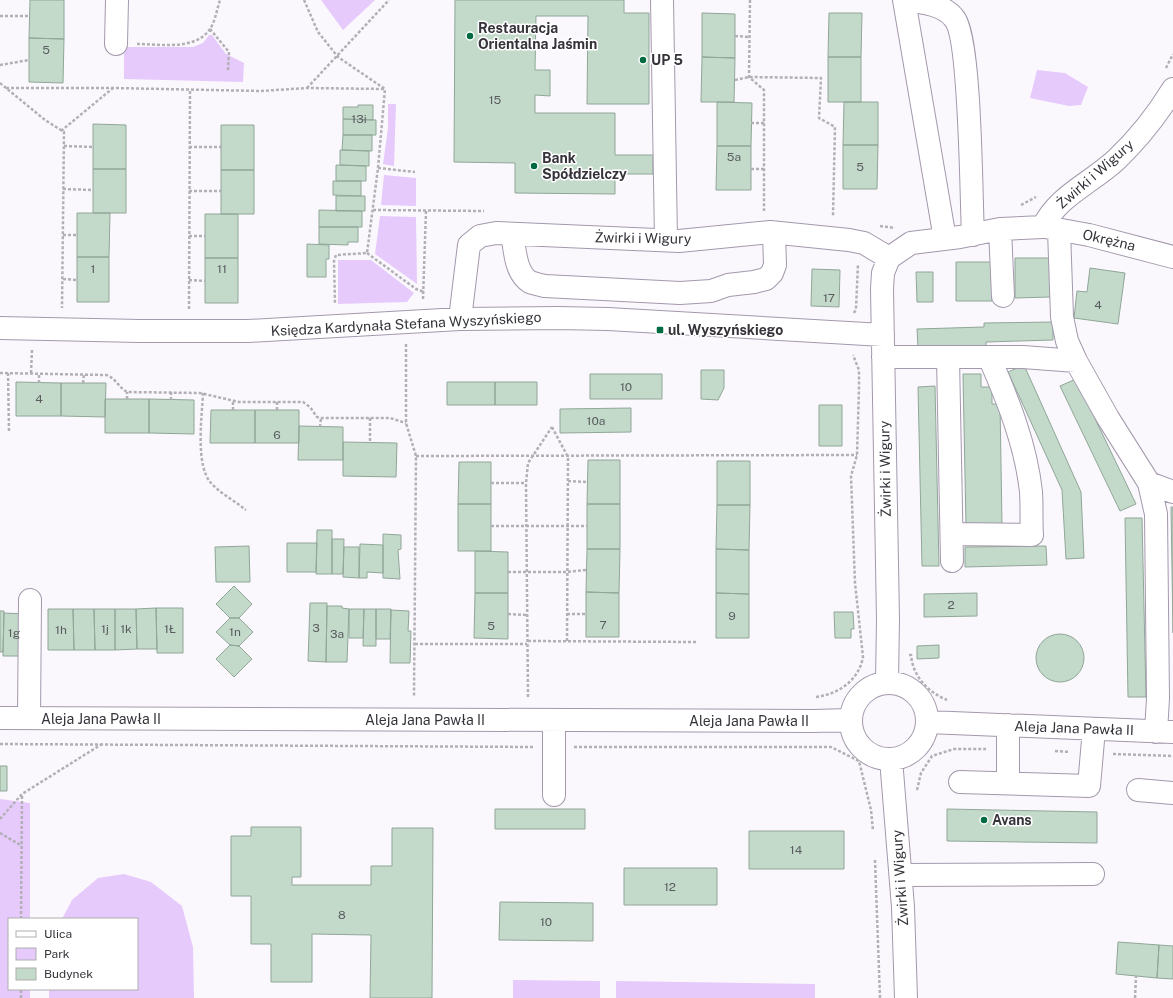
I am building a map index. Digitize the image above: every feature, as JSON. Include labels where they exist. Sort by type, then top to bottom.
[{"type":"street","points":[[116,44],[117,0]]},
{"type":"street","points":[[662,0],[666,240]]},
{"type":"street","points":[[945,239],[904,0],[942,8],[954,18],[961,30],[966,62],[973,235]]},
{"type":"street","name":"Żwirki i Wigury","points":[[1051,228],[1048,216],[1057,206],[1117,159],[1147,127],[1168,81]]},
{"type":"street","points":[[512,234],[516,261],[521,273],[530,282],[545,286],[680,293],[711,292],[728,286],[766,279],[772,272],[775,265],[769,224]]},
{"type":"street","name":"Żwirki i Wigury","points":[[460,319],[469,245],[480,236],[496,233],[679,241],[769,224],[864,243],[889,258],[883,273],[883,357],[888,619],[887,682]]},
{"type":"street","points":[[889,258],[911,243],[973,235],[1000,229],[1051,228],[1062,317],[1067,341],[1076,361],[1108,418],[1149,483],[1156,514],[1158,698],[1164,732]]},
{"type":"street","name":"Okrężna","points":[[1051,228],[1089,235],[1173,257]]},
{"type":"street","points":[[1000,229],[1003,296]]},
{"type":"street","name":"Księdza Kardynała Stefana Wyszyńskiego","points":[[0,328],[248,331],[460,319],[608,319],[883,335]]},
{"type":"street","points":[[883,357],[1024,357],[1076,361]]},
{"type":"street","points":[[952,534],[1032,535],[1031,492],[1022,445],[1003,388],[989,357]]},
{"type":"street","points":[[948,358],[952,561]]},
{"type":"street","points":[[1149,483],[1173,492]]},
{"type":"street","points":[[29,718],[30,600]]},
{"type":"street","points":[[887,682],[900,684],[912,689],[921,698],[926,710],[928,722],[924,736],[916,748],[900,758],[891,759],[878,758],[867,752],[858,744],[852,733],[850,720],[852,709],[861,694],[876,684],[887,682]]},
{"type":"street","name":"Aleja Jana Pawła II","points":[[0,718],[850,720]]},
{"type":"street","points":[[554,720],[554,795]]},
{"type":"street","name":"Aleja Jana Pawła II","points":[[928,722],[1164,732]]},
{"type":"street","points":[[1008,726],[1008,783]]},
{"type":"street","points":[[960,782],[1088,786],[1094,729]]},
{"type":"street","name":"Żwirki i Wigury","points":[[891,759],[901,875],[906,998]]},
{"type":"street","points":[[1138,790],[1173,793]]},
{"type":"street","points":[[901,875],[1093,874]]},
{"type":"path","points":[[116,44],[191,44],[200,40],[210,29],[220,0]]},
{"type":"path","points":[[304,0],[318,32],[338,56],[385,90]]},
{"type":"path","points":[[307,88],[338,56],[378,10],[389,0]]},
{"type":"path","points":[[750,0],[749,77],[764,90],[764,169],[769,224]]},
{"type":"path","points":[[0,16],[30,16]]},
{"type":"path","points":[[210,29],[229,52],[228,71]]},
{"type":"path","points":[[735,36],[749,36]]},
{"type":"path","points":[[1168,81],[1173,54]]},
{"type":"path","points":[[0,65],[29,60]]},
{"type":"path","points":[[735,80],[749,77],[821,78],[819,118],[835,127],[833,220]]},
{"type":"path","points":[[0,83],[46,120],[64,132],[62,315]]},
{"type":"path","points":[[6,88],[113,88],[261,91],[307,88],[385,90]]},
{"type":"path","points":[[61,131],[113,88]]},
{"type":"path","points":[[189,315],[190,90]]},
{"type":"path","points":[[367,253],[378,168],[385,90]]},
{"type":"path","points":[[751,123],[764,124]]},
{"type":"path","points":[[64,146],[93,147]]},
{"type":"path","points":[[189,147],[222,147]]},
{"type":"path","points":[[378,168],[415,172]]},
{"type":"path","points":[[751,169],[764,169]]},
{"type":"path","points":[[63,189],[93,190]]},
{"type":"path","points":[[189,191],[221,191]]},
{"type":"path","points":[[1018,206],[1037,196]]},
{"type":"path","points":[[373,210],[487,212]]},
{"type":"path","points":[[874,225],[898,228]]},
{"type":"path","points":[[63,235],[77,235]]},
{"type":"path","points":[[189,236],[205,236]]},
{"type":"path","points":[[335,310],[334,261],[336,255],[367,253],[416,289],[424,292]]},
{"type":"path","points":[[63,279],[77,280]]},
{"type":"path","points":[[189,280],[205,281]]},
{"type":"path","points":[[808,698],[830,695],[839,690],[851,680],[862,665],[863,657],[855,583],[851,476],[857,455],[859,370],[856,360],[849,351]]},
{"type":"path","points":[[0,373],[106,375],[114,378],[127,392],[127,400]]},
{"type":"path","points":[[8,373],[9,431]]},
{"type":"path","points":[[39,374],[39,383]]},
{"type":"path","points":[[83,383],[84,374]]},
{"type":"path","points":[[127,392],[203,393],[233,400],[302,402],[310,407],[316,417],[390,418],[406,423],[416,456],[414,696]]},
{"type":"path","points":[[171,392],[171,400]]},
{"type":"path","points":[[203,393],[201,457],[204,470],[211,483],[246,510]]},
{"type":"path","points":[[233,400],[233,410]]},
{"type":"path","points":[[277,401],[277,410]]},
{"type":"path","points":[[320,427],[321,418]]},
{"type":"path","points":[[370,418],[370,443]]},
{"type":"path","points":[[528,697],[528,527],[526,483],[528,463],[552,427],[568,457],[566,572],[567,642]]},
{"type":"path","points":[[416,456],[568,457],[857,455]]},
{"type":"path","points":[[568,481],[587,482]]},
{"type":"path","points":[[492,483],[526,483]]},
{"type":"path","points":[[491,526],[587,526]]},
{"type":"path","points":[[508,572],[566,572],[586,570]]},
{"type":"path","points":[[508,614],[527,614]]},
{"type":"path","points":[[567,614],[586,614]]},
{"type":"path","points":[[415,644],[696,642]]},
{"type":"path","points":[[406,696],[422,696]]},
{"type":"path","points":[[520,697],[535,697]]},
{"type":"path","points":[[0,744],[831,747],[859,761],[871,810],[873,832]]},
{"type":"path","points":[[0,819],[22,794],[102,744]]},
{"type":"path","points":[[917,788],[921,773],[932,756],[954,749],[1009,749]]},
{"type":"path","points":[[1052,751],[1173,756]]},
{"type":"path","points":[[21,918],[22,794]]},
{"type":"path","points":[[0,833],[22,846]]},
{"type":"path","points":[[875,855],[880,998]]},
{"type":"path","points":[[1134,998],[1136,976]]},
{"type":"green space","points":[[321,0],[375,0],[343,30]]},
{"type":"green space","points":[[209,35],[212,35],[226,54],[244,63],[243,82],[124,79],[124,47],[193,47],[203,43]]},
{"type":"green space","points":[[1037,70],[1065,73],[1088,87],[1081,105],[1069,106],[1030,98]]},
{"type":"green space","points":[[388,104],[396,104],[394,166],[383,164],[388,128]]},
{"type":"green space","points":[[384,175],[416,178],[416,206],[381,205]]},
{"type":"green space","points":[[380,216],[416,217],[417,284],[375,254]]},
{"type":"green space","points":[[338,260],[371,260],[414,293],[407,302],[338,304]]},
{"type":"green space","points":[[0,799],[30,803],[30,918],[8,918],[8,990],[30,990],[30,998],[0,998]]},
{"type":"green space","points":[[124,874],[151,882],[182,906],[193,947],[194,998],[49,998],[49,990],[138,990],[138,918],[63,918],[72,900],[98,878]]},
{"type":"green space","points":[[513,980],[600,981],[600,998],[513,998]]},
{"type":"green space","points":[[616,981],[815,984],[815,998],[616,998]]},
{"type":"building","points":[[30,0],[64,0],[64,39],[29,38]]},
{"type":"building","points":[[455,0],[624,0],[624,13],[649,13],[649,104],[587,104],[588,16],[536,16],[535,70],[550,70],[550,96],[535,95],[535,113],[615,113],[615,155],[653,155],[653,174],[615,174],[615,194],[515,193],[515,163],[454,162]]},
{"type":"building","points":[[702,13],[735,14],[735,58],[702,57]]},
{"type":"building","points":[[829,13],[862,13],[861,57],[828,57]]},
{"type":"building","points":[[29,38],[64,39],[63,83],[29,82]]},
{"type":"building","points":[[702,57],[735,58],[734,102],[701,102]]},
{"type":"building","points":[[828,57],[861,57],[861,102],[828,102]]},
{"type":"building","points":[[717,102],[752,103],[751,146],[717,146]]},
{"type":"building","points":[[844,102],[878,102],[878,145],[843,145]]},
{"type":"building","points":[[358,105],[373,105],[373,120],[343,119],[343,107],[358,107]]},
{"type":"building","points":[[343,119],[376,120],[376,135],[343,135]]},
{"type":"building","points":[[93,124],[126,125],[126,169],[93,169]]},
{"type":"building","points":[[221,125],[254,125],[254,170],[221,170]]},
{"type":"building","points":[[343,135],[372,135],[372,151],[342,150]]},
{"type":"building","points":[[843,145],[878,145],[877,189],[843,189]]},
{"type":"building","points":[[717,146],[751,146],[751,190],[716,190]]},
{"type":"building","points":[[340,150],[369,151],[369,166],[340,165]]},
{"type":"building","points":[[336,165],[366,166],[366,181],[336,181]]},
{"type":"building","points":[[93,169],[126,169],[126,213],[93,213]]},
{"type":"building","points":[[221,170],[254,170],[254,214],[221,214]]},
{"type":"building","points":[[333,181],[361,181],[361,196],[333,195]]},
{"type":"building","points":[[336,196],[365,196],[365,211],[336,211]]},
{"type":"building","points":[[319,210],[362,211],[362,227],[319,227]]},
{"type":"building","points":[[77,213],[110,213],[109,257],[77,257]]},
{"type":"building","points":[[205,214],[238,214],[238,258],[205,258]]},
{"type":"building","points":[[319,227],[358,227],[358,242],[348,242],[348,245],[319,244]]},
{"type":"building","points":[[307,244],[329,245],[329,259],[326,259],[326,277],[307,277]]},
{"type":"building","points":[[77,257],[109,257],[109,302],[77,302]]},
{"type":"building","points":[[205,258],[238,258],[238,303],[205,303]]},
{"type":"building","points":[[1015,258],[1050,258],[1051,297],[1015,298]]},
{"type":"building","points":[[956,262],[992,262],[992,301],[956,301]]},
{"type":"building","points":[[1090,268],[1125,273],[1118,324],[1074,318],[1077,291],[1087,292]]},
{"type":"building","points":[[812,269],[840,270],[839,307],[811,306]]},
{"type":"building","points":[[916,272],[933,272],[933,302],[917,302]]},
{"type":"building","points":[[1053,322],[1053,340],[986,342],[986,346],[918,347],[917,329],[984,327],[984,323]]},
{"type":"building","points":[[1024,365],[1081,492],[1084,558],[1066,559],[1062,490],[1008,372]]},
{"type":"building","points":[[701,370],[724,370],[724,388],[718,400],[701,399]]},
{"type":"building","points":[[590,374],[662,374],[662,399],[590,399]]},
{"type":"building","points":[[963,374],[981,374],[981,387],[992,387],[992,404],[1000,404],[1002,524],[966,525]]},
{"type":"building","points":[[1076,379],[1136,504],[1120,511],[1060,386]]},
{"type":"building","points":[[16,382],[61,383],[61,416],[16,416]]},
{"type":"building","points":[[447,382],[495,382],[495,405],[447,405]]},
{"type":"building","points":[[495,382],[537,382],[537,405],[495,405]]},
{"type":"building","points":[[61,383],[106,383],[105,417],[61,416]]},
{"type":"building","points":[[935,386],[939,566],[922,566],[918,387]]},
{"type":"building","points":[[105,399],[149,399],[149,433],[105,433]]},
{"type":"building","points":[[149,399],[194,400],[194,434],[149,433]]},
{"type":"building","points":[[819,405],[842,405],[842,446],[819,446]]},
{"type":"building","points":[[631,408],[631,432],[560,433],[560,409]]},
{"type":"building","points":[[211,410],[255,410],[255,443],[210,443]]},
{"type":"building","points":[[255,410],[299,410],[299,443],[255,443]]},
{"type":"building","points":[[299,426],[343,427],[343,460],[298,460]]},
{"type":"building","points":[[343,442],[397,443],[396,477],[343,476]]},
{"type":"building","points":[[588,460],[620,460],[620,504],[587,504]]},
{"type":"building","points":[[717,461],[750,461],[750,505],[717,505]]},
{"type":"building","points":[[459,462],[491,462],[491,504],[458,504]]},
{"type":"building","points":[[458,504],[491,504],[491,551],[458,551]]},
{"type":"building","points":[[587,504],[620,504],[620,549],[587,549]]},
{"type":"building","points":[[717,505],[750,505],[749,550],[716,549]]},
{"type":"building","points":[[1171,507],[1173,507],[1173,633]]},
{"type":"building","points":[[1125,518],[1142,518],[1146,697],[1128,697]]},
{"type":"building","points":[[317,530],[332,530],[332,574],[316,574]]},
{"type":"building","points":[[383,534],[401,535],[401,549],[398,550],[400,579],[383,578]]},
{"type":"building","points":[[332,539],[344,539],[343,574],[332,574]]},
{"type":"building","points":[[287,543],[317,543],[316,572],[287,572]]},
{"type":"building","points":[[360,544],[383,545],[383,573],[367,572],[367,578],[359,578]]},
{"type":"building","points":[[249,546],[250,582],[216,582],[215,547]]},
{"type":"building","points":[[1046,546],[1047,565],[965,567],[965,547]]},
{"type":"building","points":[[344,547],[359,547],[359,578],[343,577]]},
{"type":"building","points":[[587,549],[620,549],[619,593],[586,592]]},
{"type":"building","points":[[716,549],[749,550],[749,594],[716,593]]},
{"type":"building","points":[[475,551],[508,552],[508,593],[475,593]]},
{"type":"building","points":[[234,586],[252,604],[239,618],[230,618],[216,604]]},
{"type":"building","points":[[586,592],[619,593],[619,637],[586,637]]},
{"type":"building","points":[[475,593],[508,593],[508,639],[474,638]]},
{"type":"building","points":[[716,593],[749,594],[749,638],[716,638]]},
{"type":"building","points":[[977,593],[977,616],[924,617],[924,594]]},
{"type":"building","points":[[310,603],[327,603],[326,662],[308,661]]},
{"type":"building","points":[[327,606],[342,606],[342,608],[349,609],[347,662],[326,662]]},
{"type":"building","points":[[156,608],[157,649],[137,649],[136,609]]},
{"type":"building","points":[[156,608],[183,608],[183,653],[157,653]]},
{"type":"building","points":[[48,609],[73,609],[74,650],[48,650]]},
{"type":"building","points":[[73,609],[94,609],[95,650],[74,650]]},
{"type":"building","points":[[94,609],[115,609],[115,650],[95,650]]},
{"type":"building","points":[[115,609],[136,609],[137,649],[115,650]]},
{"type":"building","points":[[349,609],[364,609],[363,638],[349,638]]},
{"type":"building","points":[[364,609],[376,609],[376,646],[363,646]]},
{"type":"building","points":[[376,609],[391,609],[390,639],[376,639]]},
{"type":"building","points":[[391,610],[409,611],[408,631],[411,631],[410,663],[390,663]]},
{"type":"building","points":[[0,611],[4,611],[3,652],[0,652]]},
{"type":"building","points":[[834,612],[853,612],[854,629],[851,629],[851,638],[835,638]]},
{"type":"building","points":[[4,613],[26,614],[25,656],[3,656]]},
{"type":"building","points":[[230,618],[239,618],[253,632],[239,646],[230,645],[216,632]]},
{"type":"building","points":[[1055,634],[1065,634],[1074,638],[1080,644],[1083,649],[1083,667],[1074,678],[1065,682],[1055,682],[1046,678],[1040,672],[1036,663],[1036,653],[1040,644],[1046,638]]},
{"type":"building","points":[[230,645],[239,646],[252,659],[234,677],[216,659]]},
{"type":"building","points":[[939,645],[939,658],[917,659],[917,646]]},
{"type":"building","points":[[0,766],[7,766],[7,791],[0,791]]},
{"type":"building","points":[[495,809],[585,809],[585,829],[495,829]]},
{"type":"building","points":[[947,809],[1097,812],[1097,843],[947,841]]},
{"type":"building","points":[[251,827],[301,827],[301,877],[292,877],[292,885],[371,885],[371,866],[392,866],[392,828],[433,828],[432,998],[370,998],[371,935],[312,934],[312,982],[271,982],[271,944],[251,944],[251,896],[231,896],[231,836],[251,836]]},
{"type":"building","points":[[749,831],[844,831],[844,869],[749,869]]},
{"type":"building","points":[[624,868],[717,868],[717,905],[624,905]]},
{"type":"building","points":[[500,902],[593,903],[593,941],[499,940]]},
{"type":"building","points":[[1118,942],[1159,945],[1157,978],[1116,974]]},
{"type":"building","points":[[1159,945],[1173,946],[1173,979],[1157,978]]},
{"type":"place","name":"Restauracja Orientalna Jaśmin","points":[[470,36]]},
{"type":"place","name":"UP 5","points":[[643,60]]},
{"type":"place","name":"Bank Spółdzielczy","points":[[534,166]]},
{"type":"place","name":"ul. Wyszyńskiego","points":[[660,330]]},
{"type":"place","name":"Avans","points":[[984,820]]}]
